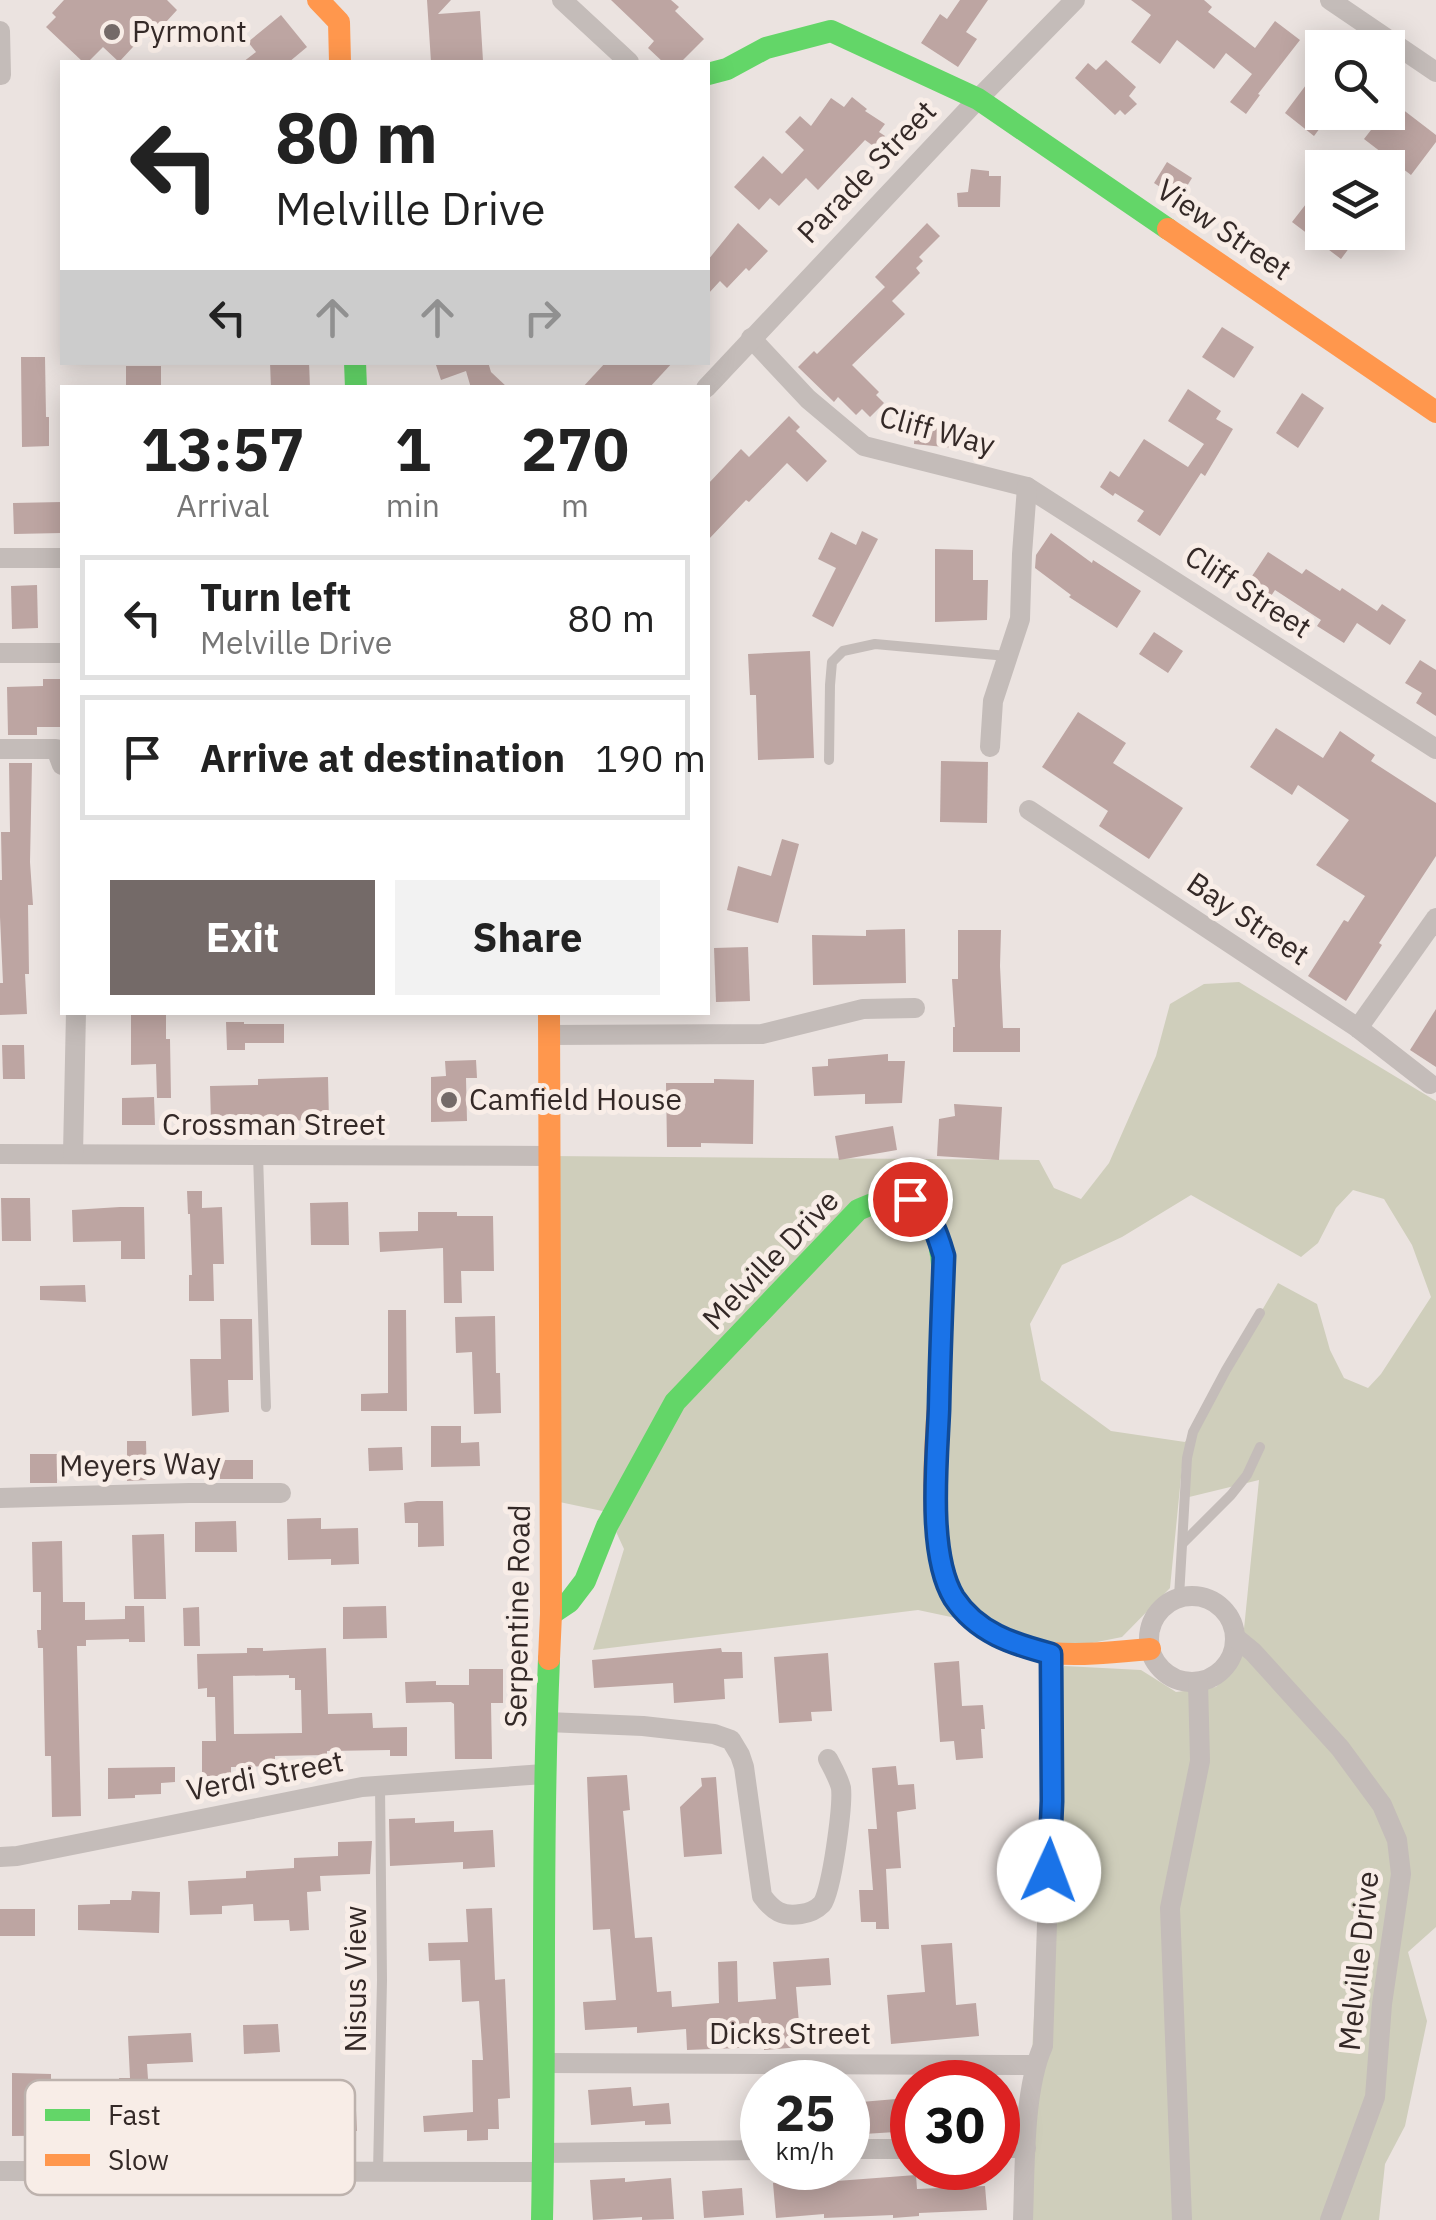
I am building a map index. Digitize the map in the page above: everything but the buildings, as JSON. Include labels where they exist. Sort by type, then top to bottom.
[{"type":"street","points":[[318,0],[338,22],[340,60]]},
{"type":"street","points":[[562,0],[627,60]]},
{"type":"street","name":"Parade Street","points":[[709,385],[1075,0]]},
{"type":"street","points":[[1330,0],[1436,72]]},
{"type":"street","points":[[0,31],[1,74]]},
{"type":"street","name":"View Street","points":[[710,73],[766,48],[830,31],[978,98],[1436,412]]},
{"type":"street","name":"Cliff Way","points":[[751,338],[808,399],[864,446],[1028,487]]},
{"type":"street","points":[[990,746],[993,700],[1020,618],[1028,487]]},
{"type":"street","name":"Cliff Street","points":[[1028,487],[1436,748]]},
{"type":"street","points":[[0,558],[60,558]]},
{"type":"street","points":[[0,653],[60,653]]},
{"type":"street","points":[[0,749],[56,749],[60,760]]},
{"type":"street","name":"Bay Street","points":[[1029,810],[1358,1028],[1430,1084]]},
{"type":"street","points":[[1358,1028],[1436,918]]},
{"type":"street","points":[[549,1024],[762,1034],[863,1009],[915,1008]]},
{"type":"street","points":[[73,1154],[76,1015]]},
{"type":"street","name":"Serpentine Road","points":[[542,2220],[544,1774],[551,1614],[549,1024]]},
{"type":"street","name":"Crossman Street","points":[[0,1154],[548,1156]]},
{"type":"street","name":"Melville Drive","points":[[551,1614],[569,1602],[585,1581],[607,1526],[674,1402],[858,1210],[882,1198],[910,1199],[934,1225],[944,1256],[936,1495],[938,1539],[954,1597],[995,1636],[1051,1654],[1150,1650]]},
{"type":"street","name":"Meyers Way","points":[[0,1498],[281,1494]]},
{"type":"street","points":[[1179,1597],[1212,1600],[1229,1616],[1236,1638],[1225,1667],[1198,1682],[1168,1675],[1150,1650],[1149,1631],[1156,1614],[1179,1597]]},
{"type":"street","name":"Melville Drive","points":[[1236,1638],[1340,1748],[1382,1805],[1397,1840],[1401,1874],[1382,2004],[1375,2097],[1330,2220]]},
{"type":"street","points":[[1022,2220],[1034,2065],[1042,2046],[1052,1801],[1051,1654]]},
{"type":"street","points":[[1182,2220],[1170,1908],[1200,1760],[1198,1682]]},
{"type":"street","points":[[547,1722],[643,1726],[714,1734],[731,1740],[744,1767],[762,1896],[773,1911],[789,1916],[808,1914],[820,1906],[829,1891],[841,1788],[828,1759]]},
{"type":"street","name":"Verdi Street","points":[[0,1856],[17,1856],[344,1791],[544,1774]]},
{"type":"street","name":"Dicks Street","points":[[545,2063],[1034,2065]]},
{"type":"street","points":[[1020,2148],[1026,2148]]},
{"type":"street","points":[[355,2172],[740,2151]]},
{"type":"lane","points":[[829,760],[832,662],[844,651],[875,644],[1008,656]]},
{"type":"lane","points":[[258,1155],[266,1407]]},
{"type":"lane","points":[[1179,1597],[1187,1458],[1193,1432],[1260,1313]]},
{"type":"lane","points":[[1183,1542],[1239,1485],[1260,1447]]},
{"type":"lane","name":"Nisus View","points":[[378,2172],[382,1980],[380,1786]]},
{"type":"green space","points":[[1239,982],[1436,1101],[1436,1927],[1408,1952],[1427,2021],[1405,2126],[1385,2164],[1379,2220],[1023,2220],[1051,1702],[1064,1666],[1141,1670],[1176,1692],[1216,1687],[1236,1666],[1244,1629],[1259,1480],[1185,1498],[1183,1457],[1170,1588],[1122,1637],[1062,1649],[1021,1632],[918,1610],[593,1650],[624,1549],[607,1512],[550,1500],[548,1156],[1039,1160],[1054,1188],[1081,1199],[1109,1163],[1156,1056],[1170,1004],[1204,984]],"holes":[[[1353,1190],[1384,1199],[1412,1245],[1431,1297],[1368,1388],[1344,1378],[1330,1350],[1317,1304],[1278,1283],[1185,1442],[1111,1431],[1041,1380],[1030,1324],[1062,1265],[1122,1237],[1191,1195],[1301,1257],[1318,1243],[1336,1208]]]},
{"type":"traffic: fast","points":[[710,73],[766,48],[831,31],[978,99],[1168,229]]},
{"type":"traffic: fast","points":[[355,365],[356,385]]},
{"type":"traffic: fast","points":[[551,1614],[569,1602],[585,1581],[607,1526],[675,1402],[858,1210],[886,1200],[904,1199],[921,1207],[933,1223],[943,1271],[940,1366]]},
{"type":"traffic: fast","points":[[542,2220],[549,1659]]},
{"type":"traffic: slow","points":[[318,0],[339,22],[340,60]]},
{"type":"traffic: slow","points":[[1168,229],[1436,412]]},
{"type":"traffic: slow","points":[[549,1015],[549,1659]]},
{"type":"traffic: slow","points":[[940,1366],[935,1514],[943,1571],[961,1607],[994,1635],[1036,1650],[1075,1654],[1150,1649]]},
{"type":"place","name":"Pyrmont","points":[[112,32]]},
{"type":"place","name":"Camfield House","points":[[449,1100]]},
{"type":"route","points":[[910,1199],[934,1225],[944,1256],[936,1495],[944,1572],[954,1597],[995,1636],[1051,1654],[1049,1871]]}]
